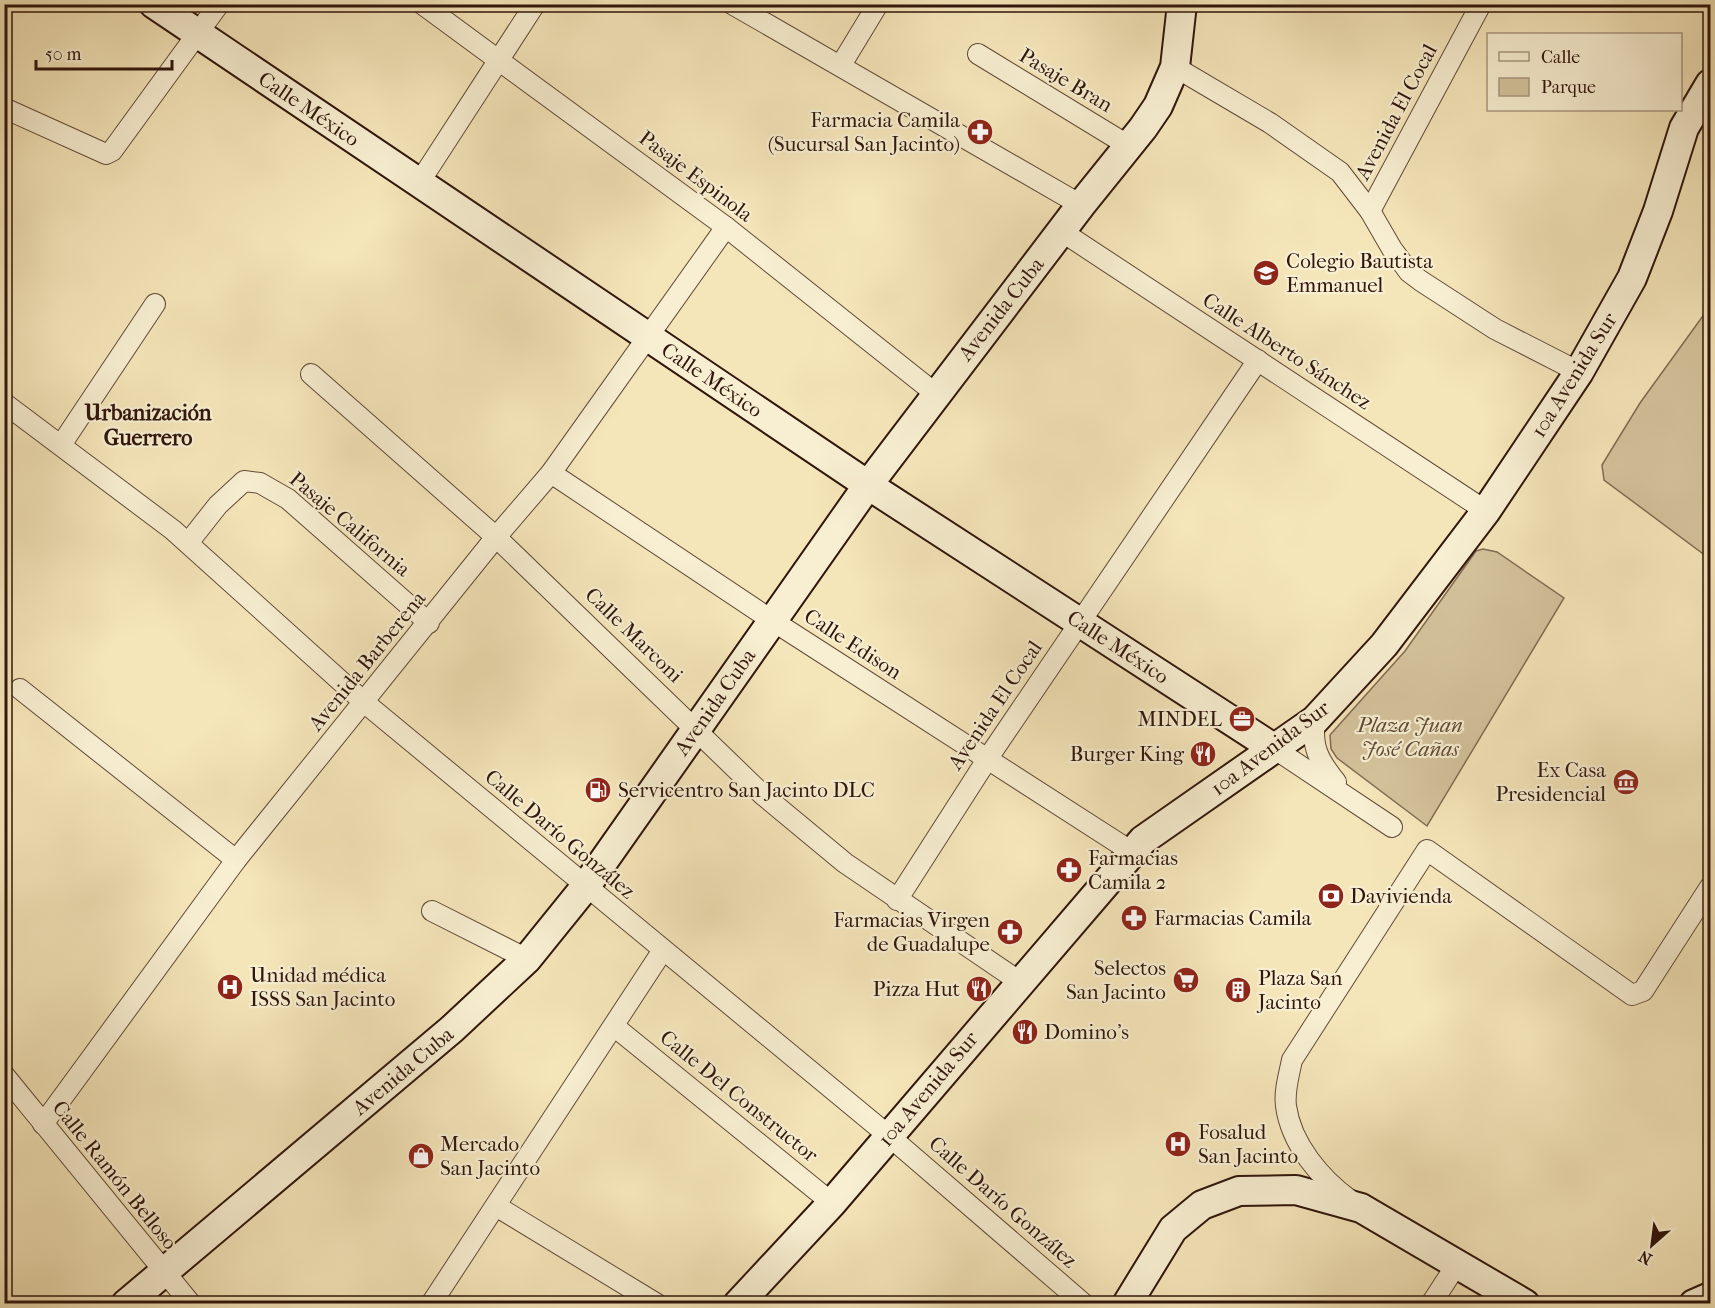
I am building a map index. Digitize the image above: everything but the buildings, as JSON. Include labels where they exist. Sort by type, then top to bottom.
[{"type":"main road","name":"Calle México","points":[[154,4],[868,485],[1275,749]]},
{"type":"main road","name":"Avenida Cuba","points":[[126,1304],[452,1029],[527,959],[586,886],[868,485],[1158,106],[1175,67],[1182,5]]},
{"type":"main road","name":"10a Avenida Sur","points":[[738,1304],[832,1203],[1132,852],[1158,828],[1315,720],[1384,645],[1486,512],[1579,372],[1632,278],[1658,211],[1684,128],[1710,84]]},
{"type":"main road","points":[[1127,1304],[1173,1229],[1202,1205],[1239,1191],[1296,1191],[1361,1208],[1525,1304]]},
{"type":"main road","points":[[1694,1304],[1710,1297]]},
{"type":"street","points":[[4,108],[99,153],[112,151],[219,4]]},
{"type":"street","name":"Pasaje Espinola","points":[[422,4],[726,227],[936,394]]},
{"type":"street","points":[[419,183],[535,4]]},
{"type":"street","points":[[841,65],[878,4]]},
{"type":"street","name":"Avenida El Cocal","points":[[1370,211],[1481,4]]},
{"type":"street","points":[[735,5],[1081,205]]},
{"type":"street","name":"Pasaje Bran","points":[[978,54],[1129,146]]},
{"type":"street","points":[[1175,67],[1270,123],[1340,172],[1370,211],[1392,249],[1409,272],[1421,282],[1495,329],[1579,372]]},
{"type":"street","name":"Avenida Barberena","points":[[43,1124],[236,860],[365,703],[496,537],[551,473],[726,227]]},
{"type":"street","name":"Calle Alberto Sánchez","points":[[1061,231],[1486,512]]},
{"type":"street","points":[[61,445],[155,303]]},
{"type":"street","name":"Avenida El Cocal","points":[[897,900],[988,758],[1257,360]]},
{"type":"street","name":"Calle Marconi","points":[[311,374],[496,537],[763,795],[845,863],[1020,982]]},
{"type":"street","name":"Calle Darío González","points":[[4,403],[188,543],[365,703],[889,1136],[1084,1304]]},
{"type":"street","name":"Calle Edison","points":[[551,473],[773,621],[1132,852]]},
{"type":"street","name":"Pasaje California","points":[[188,543],[218,505],[244,481],[260,483],[288,499],[429,623]]},
{"type":"street","points":[[20,689],[236,860]]},
{"type":"street","points":[[1315,720],[1313,747],[1321,763],[1345,793]]},
{"type":"street","points":[[1275,749],[1345,793],[1392,827]]},
{"type":"street","points":[[1361,1208],[1324,1179],[1312,1163],[1291,1122],[1286,1108],[1286,1092],[1292,1060],[1427,850],[1624,992],[1632,995],[1643,991],[1710,887]]},
{"type":"street","points":[[432,911],[527,959]]},
{"type":"street","points":[[431,1304],[663,951]]},
{"type":"street","name":"Calle Del Constructor","points":[[615,1027],[832,1203]]},
{"type":"street","name":"Calle Ramón Belloso","points":[[4,1075],[191,1304]]},
{"type":"street","points":[[496,1206],[657,1304]]},
{"type":"street","points":[[1431,1304],[1457,1264]]},
{"type":"green space","points":[[1710,309],[1710,559],[1604,480],[1602,465],[1640,403]]},
{"type":"green space","name":"Plaza Juan José Cañas","points":[[1483,549],[1497,552],[1564,598],[1427,826],[1337,758],[1331,749],[1330,735],[1405,651],[1476,551]]},
{"type":"place","name":"Farmacia Camila (Sucursal San Jacinto)","points":[[980,132]]},
{"type":"place","name":"Colegio Bautista Emmanuel","points":[[1266,273]]},
{"type":"place","name":"MINDEL","points":[[1242,719]]},
{"type":"place","name":"Burger King","points":[[1203,754]]},
{"type":"place","name":"Ex Casa Presidencial","points":[[1626,782]]},
{"type":"place","name":"Servicentro San Jacinto DLC","points":[[598,790]]},
{"type":"place","name":"Farmacias Camila 2","points":[[1069,870]]},
{"type":"place","name":"Davivienda","points":[[1331,896]]},
{"type":"place","name":"Farmacias Camila","points":[[1134,918]]},
{"type":"place","name":"Farmacias Virgen de Guadalupe","points":[[1010,932]]},
{"type":"place","name":"Selectos San Jacinto","points":[[1186,980]]},
{"type":"place","name":"Unidad médica ISSS San Jacinto","points":[[230,987]]},
{"type":"place","name":"Pizza Hut","points":[[979,989]]},
{"type":"place","name":"Plaza San Jacinto","points":[[1238,990]]},
{"type":"place","name":"Domino's","points":[[1025,1032]]},
{"type":"place","name":"Fosalud San Jacinto","points":[[1178,1144]]},
{"type":"place","name":"Mercado San Jacinto","points":[[421,1156]]},
{"type":"district","name":"Urbanización Guerrero","points":[[148,426]]}]
